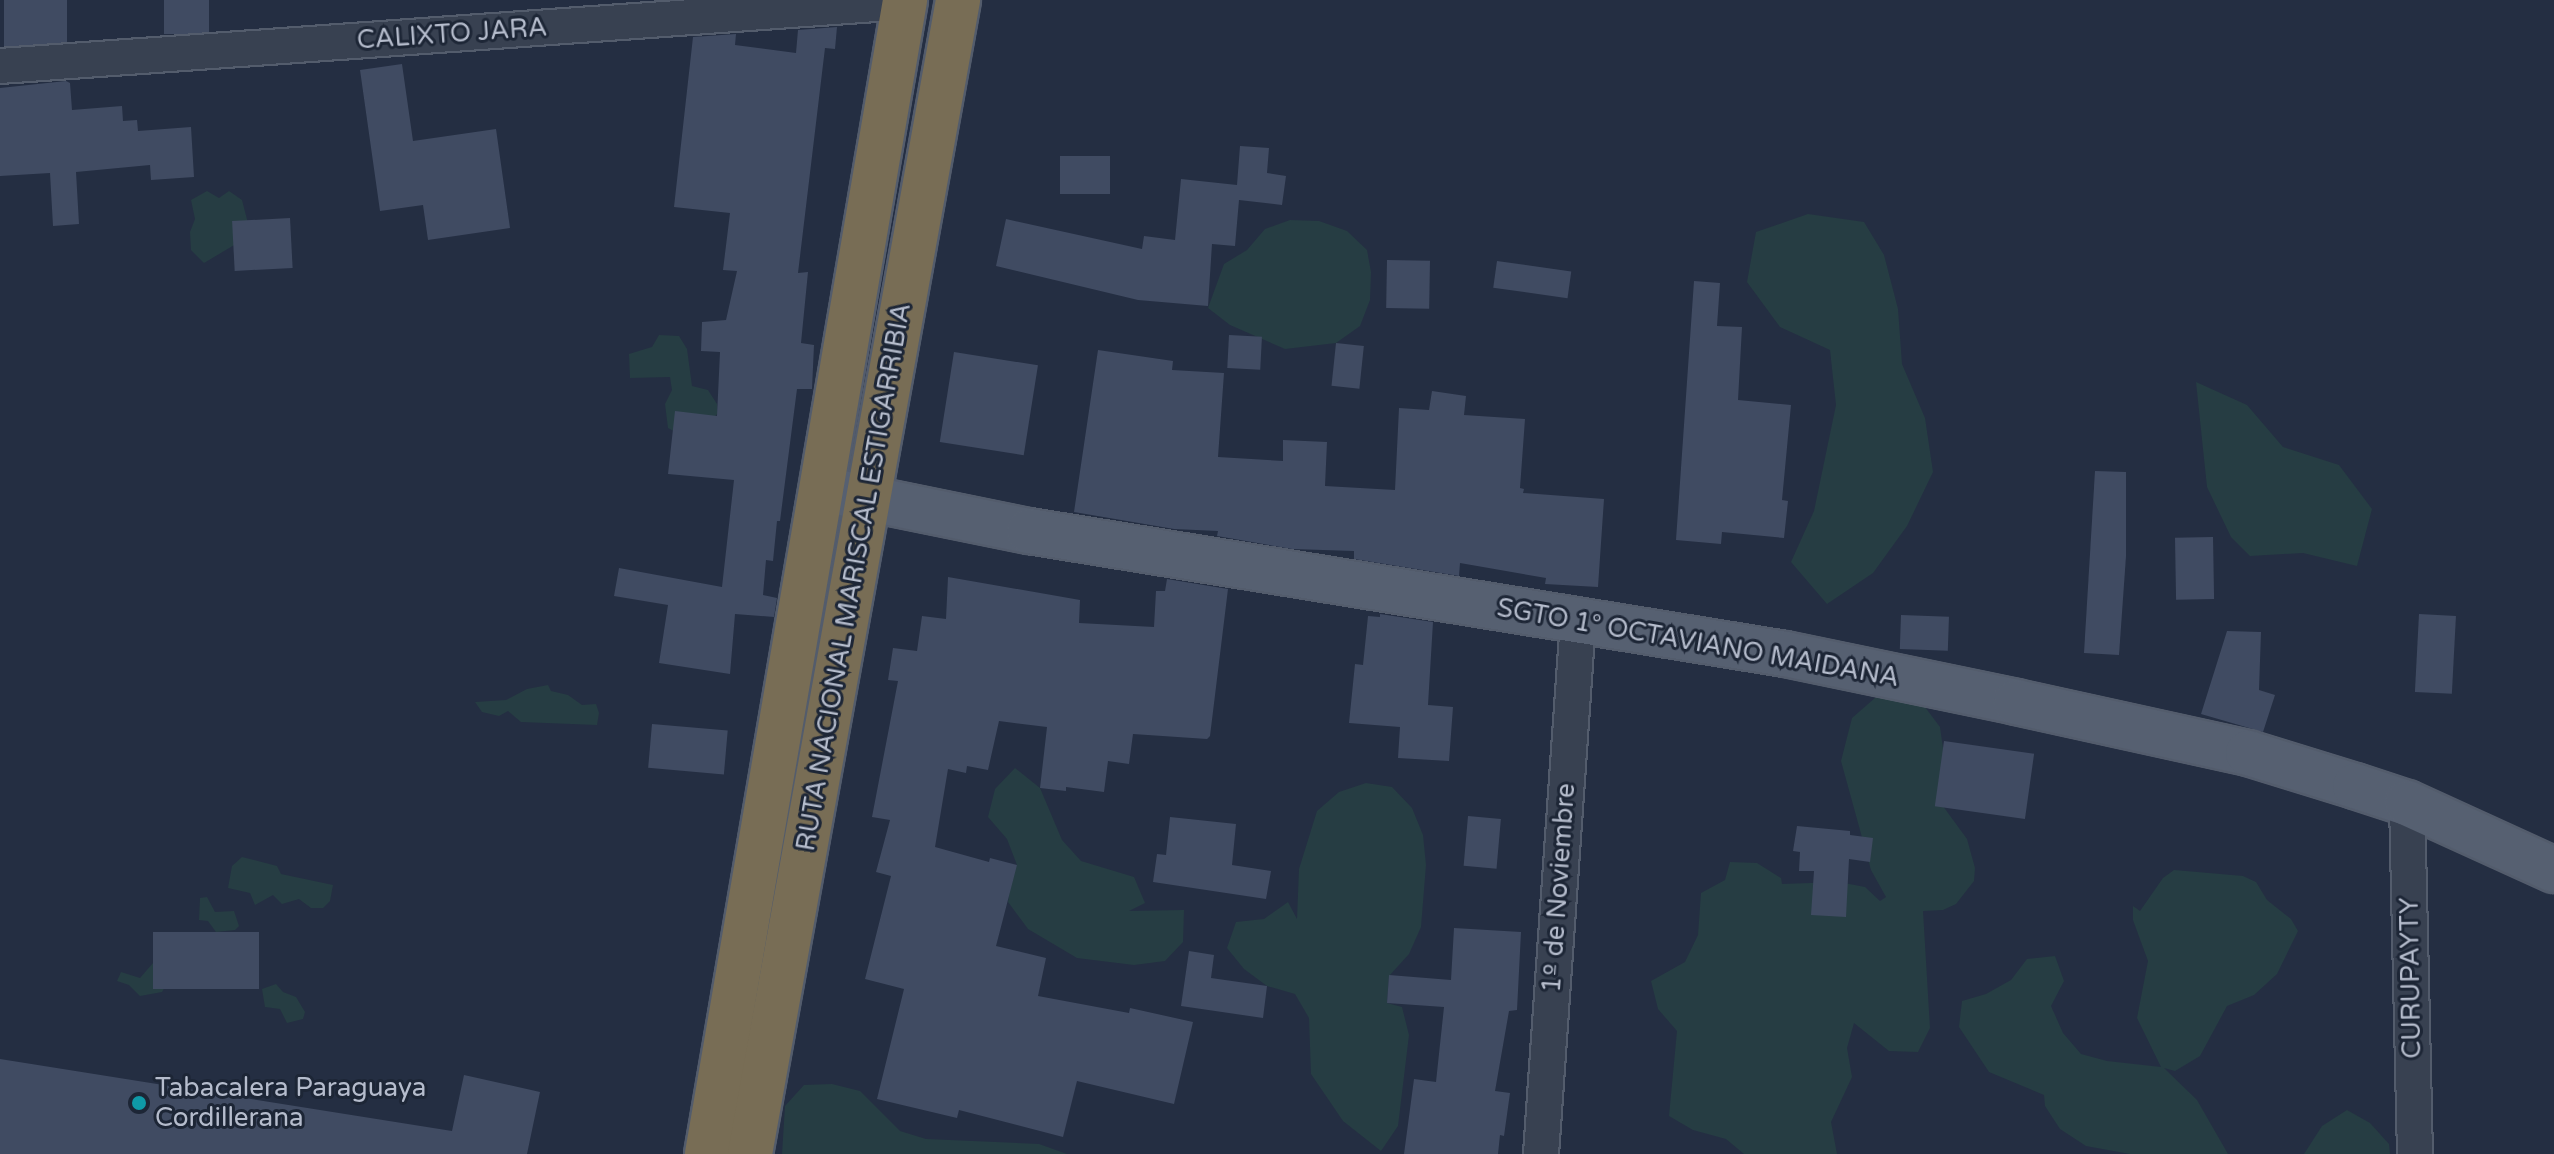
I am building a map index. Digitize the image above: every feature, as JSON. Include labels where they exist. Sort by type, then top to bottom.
[{"type":"highway","name":"RUTA NACIONAL MARISCAL ESTIGARRIBIA","points":[[750,1154],[958,0]]},
{"type":"highway","name":"RUTA NACIONAL MARISCAL ESTIGARRIBIA","points":[[707,1154],[905,1]]},
{"type":"main road","name":"SGTO 1° OCTAVIANO MAIDANA","points":[[822,489],[1029,531],[1785,654],[2248,753],[2407,803],[2554,870]]},
{"type":"street","name":"CALIXTO JARA","points":[[0,66],[905,1]]},
{"type":"street","name":"1º de Noviembre","points":[[1541,1154],[1578,621]]},
{"type":"street","name":"CURUPAYTY","points":[[2407,803],[2415,1154]]},
{"type":"green space","points":[[207,191],[219,198],[229,191],[242,200],[251,235],[204,263],[191,250],[190,232],[195,219],[191,200]]},
{"type":"green space","points":[[1808,214],[1864,222],[1884,255],[1898,309],[1902,364],[1925,418],[1933,472],[1907,526],[1873,573],[1827,604],[1791,562],[1814,511],[1836,405],[1830,350],[1780,327],[1747,282],[1756,232]]},
{"type":"green space","points":[[1290,220],[1319,221],[1347,231],[1367,250],[1371,272],[1370,300],[1360,326],[1336,343],[1285,349],[1230,325],[1208,308],[1224,264],[1247,250],[1265,229]]},
{"type":"green space","points":[[659,335],[679,336],[687,349],[692,386],[708,390],[717,404],[718,413],[708,424],[683,436],[668,428],[665,404],[672,390],[670,377],[630,378],[629,354],[652,347]]},
{"type":"green space","points":[[2196,382],[2247,405],[2283,447],[2339,465],[2372,509],[2357,566],[2303,553],[2250,556],[2231,537],[2207,487]]},
{"type":"green space","points":[[548,685],[551,691],[568,695],[582,705],[596,704],[599,713],[597,725],[521,722],[508,711],[499,716],[482,712],[475,702],[506,700],[527,689]]},
{"type":"green space","points":[[1883,691],[1922,703],[1940,727],[1944,755],[1940,802],[1967,839],[1975,868],[1974,881],[1956,904],[1943,910],[1923,911],[1930,1028],[1918,1052],[1889,1051],[1854,1023],[1847,1048],[1852,1077],[1831,1122],[1837,1154],[1744,1154],[1726,1139],[1693,1130],[1669,1116],[1677,1031],[1658,1009],[1651,981],[1685,962],[1698,935],[1701,893],[1725,880],[1730,862],[1757,863],[1781,878],[1782,884],[1839,882],[1865,887],[1880,901],[1886,897],[1871,870],[1841,761],[1852,718]]},
{"type":"green space","points":[[1015,768],[1040,788],[1062,840],[1081,861],[1134,877],[1145,903],[1129,911],[1184,910],[1183,942],[1165,961],[1134,965],[1077,958],[1028,929],[1008,902],[1012,873],[1017,865],[1007,839],[988,817],[995,789]]},
{"type":"green space","points":[[1366,783],[1392,787],[1412,808],[1423,835],[1426,865],[1421,927],[1409,954],[1389,976],[1387,1003],[1402,1007],[1409,1035],[1398,1126],[1381,1151],[1343,1121],[1311,1074],[1309,1018],[1295,994],[1267,986],[1244,969],[1227,948],[1236,922],[1264,919],[1288,902],[1297,919],[1299,869],[1317,811],[1339,792]]},
{"type":"green space","points":[[242,857],[277,866],[281,874],[333,885],[330,901],[323,908],[311,908],[299,899],[282,904],[273,895],[255,905],[250,893],[228,888],[232,866]]},
{"type":"green space","points":[[2174,870],[2243,876],[2256,882],[2267,900],[2291,919],[2298,931],[2277,974],[2254,995],[2227,1006],[2200,1056],[2175,1071],[2164,1068],[2197,1100],[2228,1154],[2130,1154],[2086,1146],[2060,1129],[2045,1106],[2044,1095],[1989,1072],[1959,1027],[1962,1001],[1986,994],[2011,980],[2027,959],[2055,956],[2064,981],[2051,1006],[2063,1033],[2081,1054],[2107,1061],[2161,1067],[2137,1018],[2148,961],[2133,920],[2133,906],[2140,911],[2163,878]]},
{"type":"green space","points":[[207,897],[215,912],[234,911],[239,926],[235,930],[216,932],[208,921],[199,920],[200,898]]},
{"type":"green space","points":[[153,963],[166,985],[162,992],[140,996],[129,985],[117,981],[121,972],[140,978]]},
{"type":"green space","points":[[276,984],[283,992],[296,997],[305,1012],[303,1019],[287,1023],[280,1009],[265,1007],[262,989]]},
{"type":"green space","points":[[832,1084],[860,1091],[900,1131],[926,1139],[1039,1144],[1067,1154],[782,1154],[785,1106],[804,1085]]},
{"type":"green space","points":[[2347,1110],[2370,1123],[2389,1144],[2390,1154],[2304,1154],[2322,1126]]},
{"type":"building","points":[[4,0],[67,0],[67,46],[4,46]]},
{"type":"building","points":[[164,0],[209,0],[209,34],[164,34]]},
{"type":"building","points":[[837,27],[835,49],[825,48],[798,273],[808,272],[801,343],[814,345],[812,389],[797,389],[773,561],[766,560],[763,595],[777,598],[774,617],[735,614],[730,674],[659,663],[668,605],[614,596],[619,568],[722,587],[734,480],[668,474],[675,411],[717,416],[720,352],[701,351],[702,322],[726,320],[737,271],[723,270],[730,213],[674,207],[693,37],[736,34],[735,45],[796,53],[798,30]]},
{"type":"building","points":[[402,64],[413,141],[496,129],[510,228],[428,240],[423,205],[380,211],[360,70]]},
{"type":"building","points":[[70,83],[72,110],[122,106],[123,121],[137,120],[138,131],[191,127],[194,177],[151,180],[150,165],[76,172],[79,224],[53,226],[50,173],[0,176],[0,88]]},
{"type":"building","points":[[1240,146],[1269,148],[1267,173],[1286,176],[1282,205],[1239,200],[1235,246],[1212,244],[1208,306],[1138,300],[996,266],[1006,219],[1142,249],[1144,236],[1175,240],[1181,179],[1237,185]]},
{"type":"building","points":[[1060,156],[1110,156],[1110,194],[1060,194]]},
{"type":"building","points":[[290,218],[293,268],[235,271],[232,221]]},
{"type":"building","points":[[1387,260],[1430,261],[1429,309],[1386,308]]},
{"type":"building","points":[[1497,261],[1571,271],[1568,298],[1493,288]]},
{"type":"building","points":[[1694,281],[1720,283],[1717,326],[1742,327],[1738,400],[1791,405],[1782,500],[1788,501],[1784,538],[1722,532],[1721,544],[1676,540]]},
{"type":"building","points":[[1229,335],[1262,337],[1260,370],[1227,368]]},
{"type":"building","points":[[1336,343],[1364,346],[1359,389],[1332,386]]},
{"type":"building","points":[[1098,350],[1173,361],[1172,370],[1224,373],[1218,457],[1283,461],[1283,440],[1327,442],[1325,486],[1395,490],[1399,408],[1429,410],[1432,391],[1466,396],[1464,415],[1525,419],[1520,488],[1524,489],[1523,493],[1604,499],[1598,587],[1545,584],[1546,578],[1460,563],[1459,576],[1354,559],[1354,551],[1292,549],[1217,536],[1218,531],[1174,529],[1074,512]]},
{"type":"building","points":[[954,352],[1038,365],[1024,455],[940,442]]},
{"type":"building","points":[[2095,471],[2126,472],[2126,556],[2119,655],[2084,653]]},
{"type":"building","points":[[2213,537],[2214,599],[2176,600],[2175,538]]},
{"type":"building","points":[[948,577],[1080,600],[1079,623],[1154,627],[1156,591],[1165,591],[1167,579],[1228,589],[1210,736],[1207,739],[1133,734],[1129,764],[1108,761],[1104,792],[1066,787],[1066,791],[1040,788],[1047,727],[999,721],[988,770],[967,766],[966,773],[948,769],[935,847],[989,862],[990,858],[1017,865],[996,946],[1046,958],[1038,996],[1129,1013],[1130,1008],[1193,1022],[1174,1104],[1077,1081],[1063,1137],[959,1110],[957,1118],[877,1099],[904,989],[865,979],[891,876],[876,872],[890,820],[872,817],[898,681],[888,680],[893,648],[917,651],[922,616],[946,619]]},
{"type":"building","points":[[1380,614],[1433,622],[1428,705],[1453,707],[1449,761],[1398,758],[1400,727],[1349,723],[1355,664],[1363,665],[1368,616],[1380,617]]},
{"type":"building","points":[[2419,614],[2456,616],[2452,694],[2415,692]]},
{"type":"building","points":[[1901,615],[1949,617],[1948,651],[1900,649]]},
{"type":"building","points":[[2227,631],[2261,632],[2259,690],[2275,695],[2263,732],[2201,714]]},
{"type":"building","points":[[652,724],[728,731],[724,774],[648,768]]},
{"type":"building","points":[[1944,741],[2034,754],[2025,819],[1935,806]]},
{"type":"building","points":[[1468,816],[1501,819],[1497,869],[1464,866]]},
{"type":"building","points":[[1170,817],[1236,824],[1232,865],[1271,871],[1266,899],[1153,882],[1157,854],[1166,855]]},
{"type":"building","points":[[1797,826],[1850,831],[1850,835],[1873,838],[1870,862],[1849,859],[1846,917],[1811,915],[1814,871],[1799,871],[1800,852],[1793,851]]},
{"type":"building","points":[[1454,928],[1521,932],[1517,1010],[1509,1011],[1495,1091],[1510,1093],[1504,1136],[1500,1135],[1498,1154],[1404,1154],[1414,1079],[1436,1082],[1444,1007],[1387,1003],[1389,975],[1451,980]]},
{"type":"building","points":[[153,932],[259,932],[259,989],[153,989]]},
{"type":"building","points":[[1189,951],[1214,955],[1211,978],[1267,986],[1263,1018],[1181,1006]]},
{"type":"building","name":"Tabacalera Paraguaya Cordillerana","points":[[0,1059],[452,1131],[464,1075],[540,1092],[527,1154],[0,1154]]},
{"type":"place","name":"Tabacalera Paraguaya Cordillerana","points":[[139,1103]]}]
